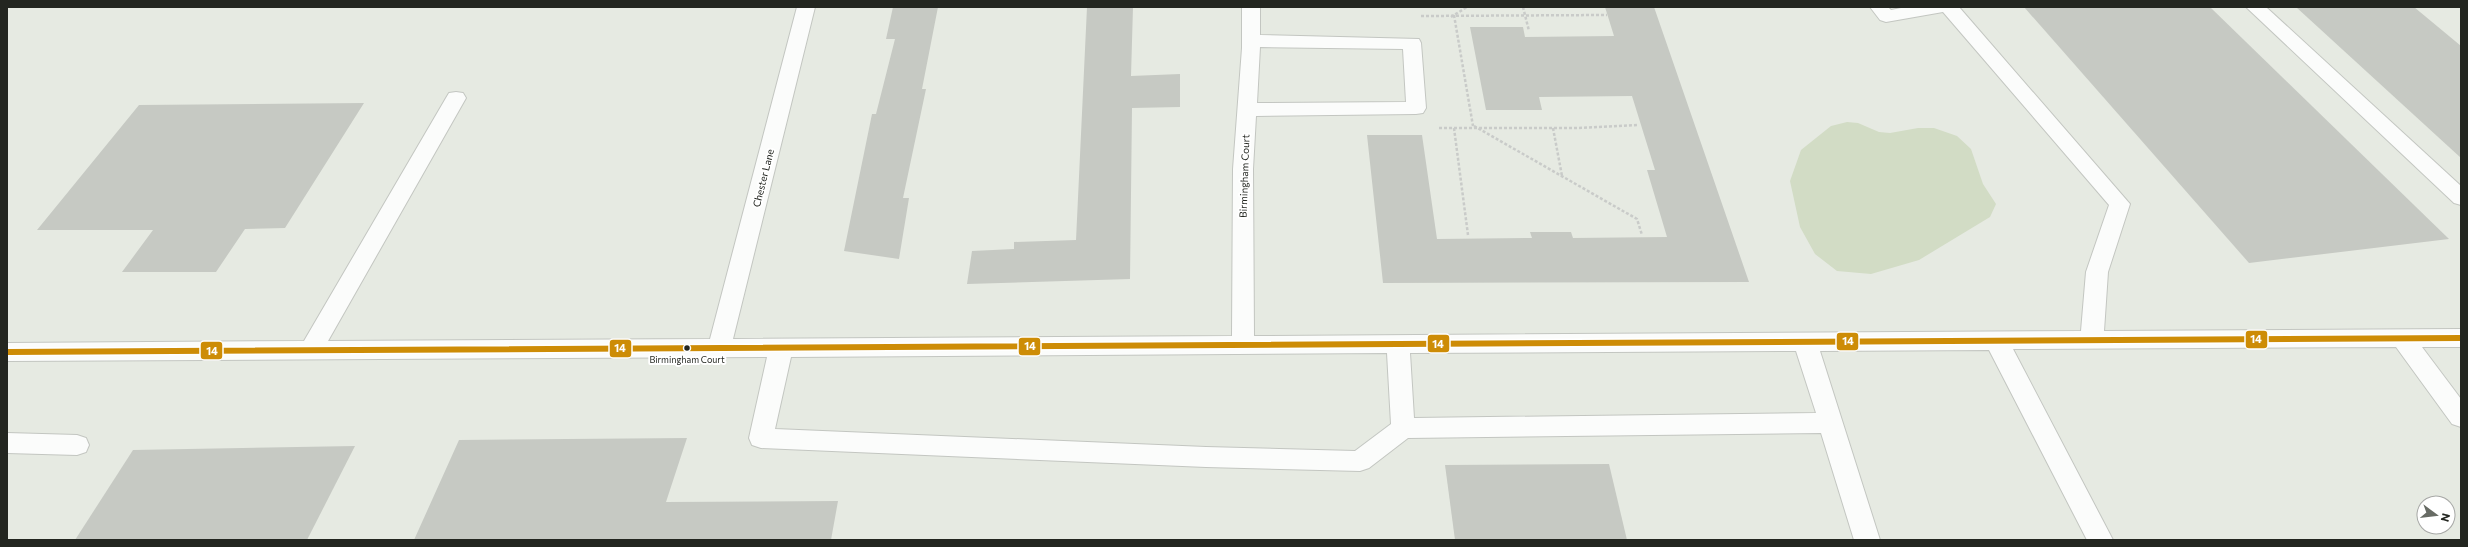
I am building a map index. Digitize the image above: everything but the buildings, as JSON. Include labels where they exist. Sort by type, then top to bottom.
[{"type":"street","name":"Chester Lane","points":[[719,348],[806,7]]},
{"type":"street","name":"Birmingham Court","points":[[1243,345],[1243,169],[1251,41],[1250,7]]},
{"type":"street","points":[[1879,7],[1886,16],[1939,7]]},
{"type":"street","points":[[1949,7],[2120,204],[2096,272],[2092,340]]},
{"type":"street","points":[[2255,7],[2461,198]]},
{"type":"street","points":[[1247,110],[1416,108],[1412,43],[1251,41]]},
{"type":"street","points":[[312,350],[456,98]]},
{"type":"street","points":[[2402,338],[2461,417]]},
{"type":"street","points":[[7,352],[2461,338]]},
{"type":"street","points":[[1996,340],[2100,540]]},
{"type":"street","points":[[1805,341],[1867,540]]},
{"type":"street","points":[[1398,344],[1403,428]]},
{"type":"street","points":[[781,348],[761,438],[1206,457],[1360,461],[1403,428],[1831,423]]},
{"type":"street","points":[[7,443],[77,445]]},
{"type":"path","points":[[1453,16],[1467,7]]},
{"type":"path","points":[[1523,7],[1529,31]]},
{"type":"path","points":[[1453,16],[1525,14],[1607,15]]},
{"type":"path","points":[[1453,16],[1473,126]]},
{"type":"path","points":[[1473,126],[1553,128],[1638,125]]},
{"type":"path","points":[[1473,126],[1637,219],[1642,235]]},
{"type":"path","points":[[1454,128],[1468,235]]},
{"type":"path","points":[[1553,128],[1562,176]]},
{"type":"green space","points":[[1847,122],[1858,123],[1879,132],[1890,133],[1918,128],[1934,128],[1957,136],[1971,149],[1983,184],[1996,204],[1990,217],[1919,260],[1871,274],[1837,271],[1815,254],[1800,227],[1790,181],[1801,150],[1831,126]]},
{"type":"transit line","name":"14","points":[[7,352],[2461,338]]},
{"type":"place","name":"Birmingham Court","points":[[687,348]]}]
